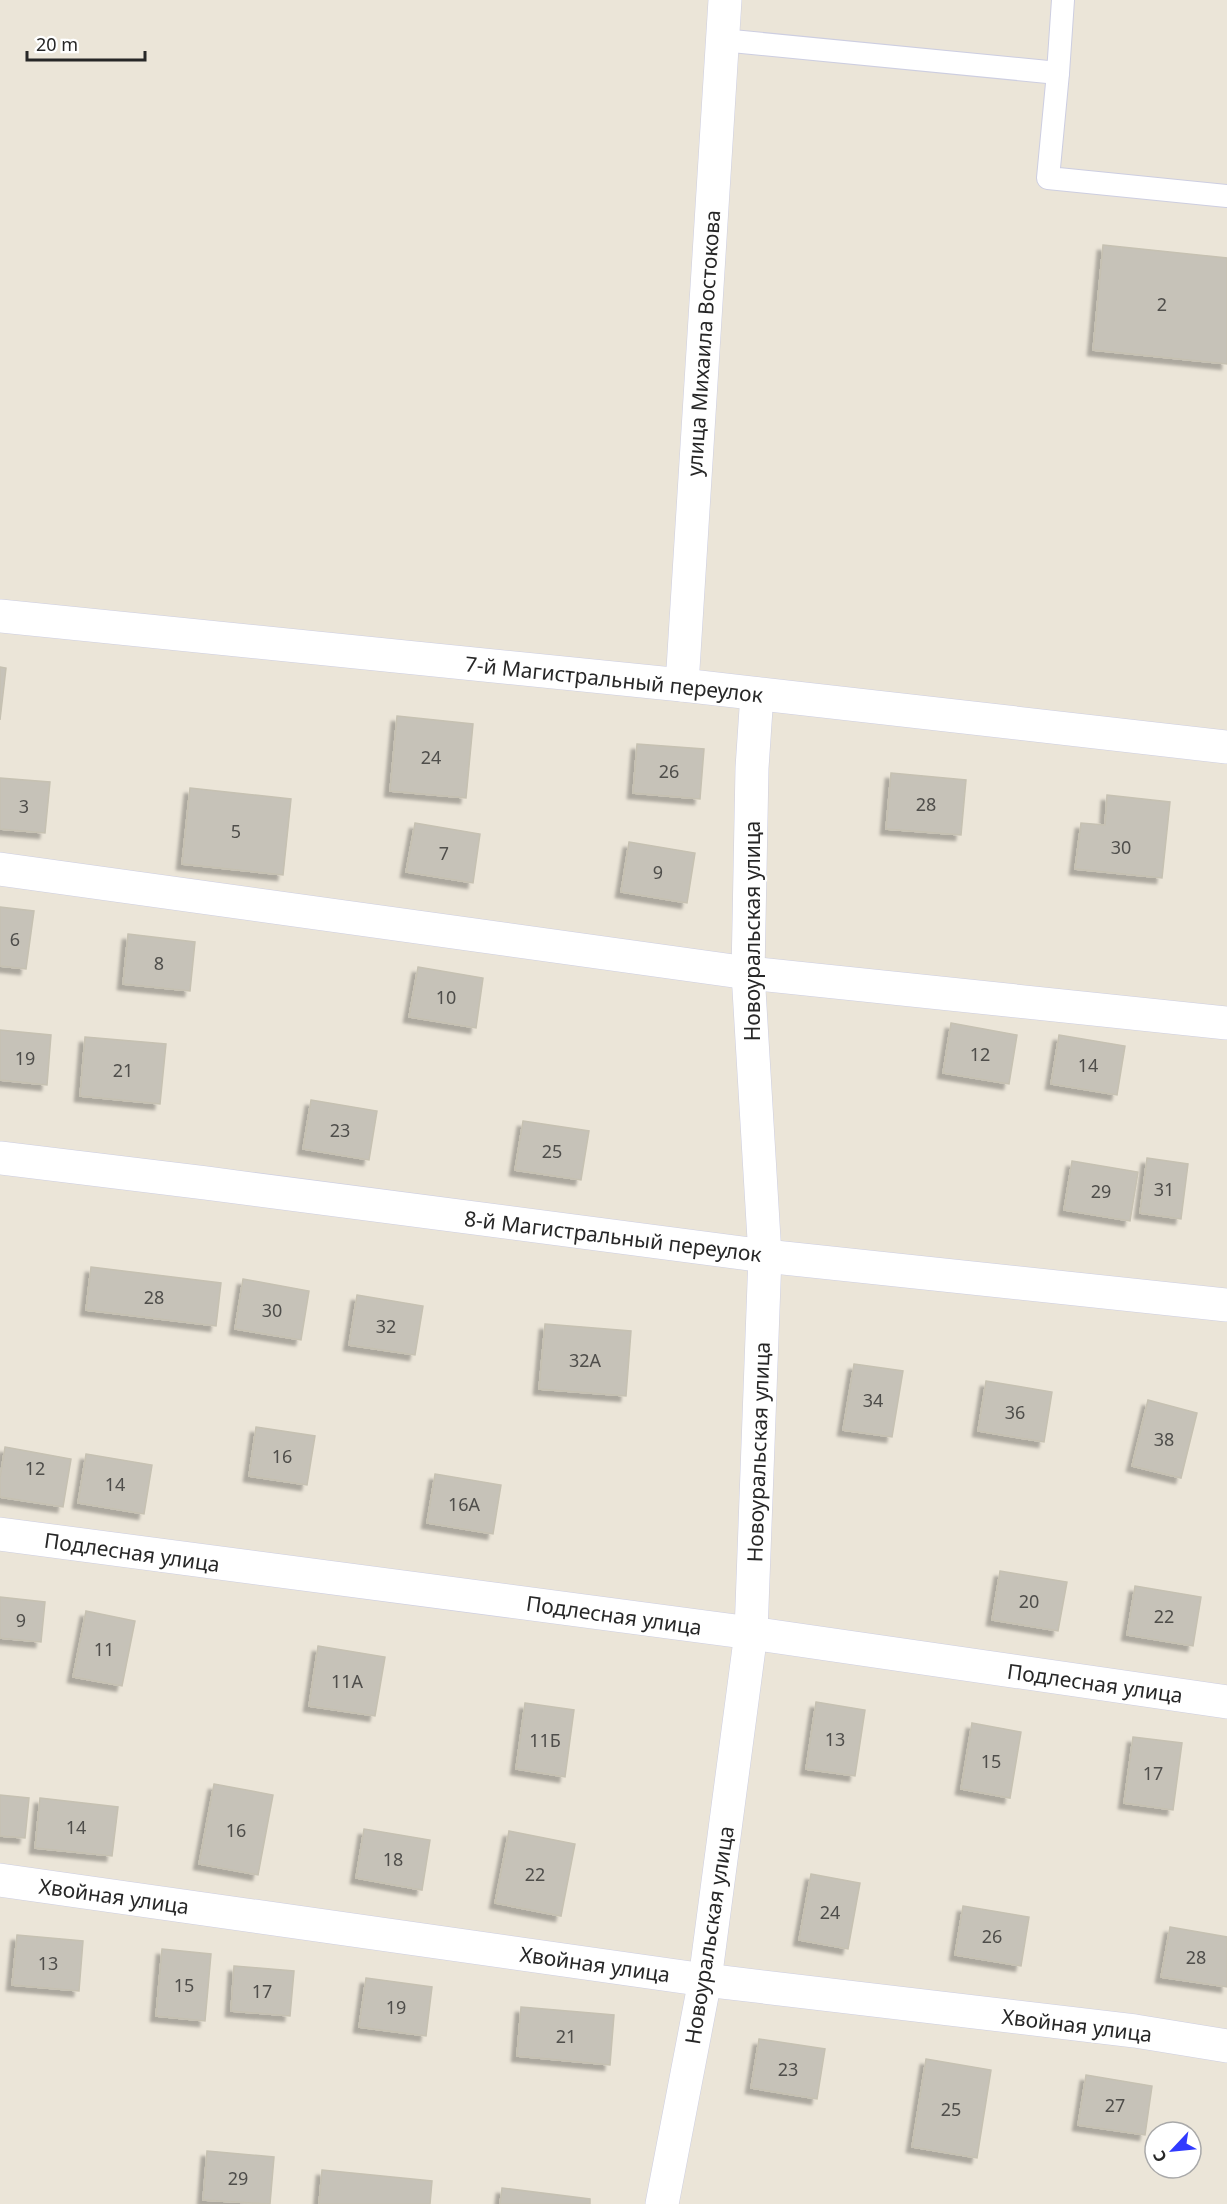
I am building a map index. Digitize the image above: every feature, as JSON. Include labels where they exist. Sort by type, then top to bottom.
[{"type":"street","name":"улица Михаила Востокова","points":[[682,685],[725,0]]},
{"type":"street","name":"7-й Магистральный переулок","points":[[0,616],[682,685],[1227,747]]},
{"type":"street","name":"Новоуральская улица","points":[[662,2204],[705,1980],[751,1633],[765,1256],[748,973],[752,768],[757,694]]},
{"type":"street","points":[[0,869],[748,973],[1227,1023]]},
{"type":"street","name":"8-й Магистральный переулок","points":[[0,1158],[765,1256],[1227,1305]]},
{"type":"street","name":"Подлесная улица","points":[[0,1534],[751,1633],[1227,1702]]},
{"type":"street","name":"Хвойная улица","points":[[0,1880],[705,1980],[1134,2031],[1227,2046]]},
{"type":"lane","points":[[1064,0],[1048,178],[1227,196]]},
{"type":"lane","points":[[722,40],[1058,73]]},
{"type":"building","points":[[1103,245],[1227,258],[1227,364],[1093,350]]},
{"type":"building","points":[[0,667],[6,668],[0,720]]},
{"type":"building","points":[[397,716],[473,724],[466,798],[390,791]]},
{"type":"building","points":[[637,744],[704,749],[700,799],[633,793]]},
{"type":"building","points":[[891,773],[966,780],[961,835],[886,829]]},
{"type":"building","points":[[0,778],[50,782],[45,833],[0,829]]},
{"type":"building","points":[[190,788],[291,799],[283,875],[182,864]]},
{"type":"building","points":[[1107,795],[1170,802],[1162,878],[1075,869],[1081,823],[1105,825]]},
{"type":"building","points":[[415,823],[480,834],[473,883],[406,872]]},
{"type":"building","points":[[629,842],[695,853],[687,903],[621,892]]},
{"type":"building","points":[[0,907],[34,911],[26,969],[0,966]]},
{"type":"building","points":[[128,934],[195,942],[190,991],[123,984]]},
{"type":"building","points":[[418,967],[483,978],[476,1028],[409,1017]]},
{"type":"building","points":[[951,1023],[1017,1035],[1009,1084],[943,1073]]},
{"type":"building","points":[[0,1030],[51,1035],[47,1085],[0,1080]]},
{"type":"building","points":[[1059,1035],[1125,1046],[1117,1095],[1051,1084]]},
{"type":"building","points":[[85,1037],[166,1044],[160,1104],[80,1096]]},
{"type":"building","points":[[311,1100],[377,1111],[369,1160],[303,1149]]},
{"type":"building","points":[[523,1121],[589,1131],[581,1180],[515,1170]]},
{"type":"building","points":[[1147,1158],[1188,1164],[1181,1219],[1140,1213]]},
{"type":"building","points":[[1072,1161],[1138,1172],[1130,1221],[1064,1210]]},
{"type":"building","points":[[91,1267],[221,1283],[216,1326],[86,1310]]},
{"type":"building","points":[[243,1279],[309,1291],[301,1340],[235,1329]]},
{"type":"building","points":[[357,1295],[423,1306],[415,1355],[349,1345]]},
{"type":"building","points":[[545,1324],[631,1331],[626,1396],[539,1389]]},
{"type":"building","points":[[854,1364],[903,1371],[892,1437],[843,1430]]},
{"type":"building","points":[[986,1381],[1052,1392],[1044,1442],[978,1431]]},
{"type":"building","points":[[1148,1400],[1197,1413],[1181,1478],[1132,1466]]},
{"type":"building","points":[[256,1427],[315,1436],[307,1485],[249,1476]]},
{"type":"building","points":[[5,1447],[71,1459],[63,1507],[0,1497],[0,1478]]},
{"type":"building","points":[[86,1454],[152,1465],[144,1514],[78,1503]]},
{"type":"building","points":[[435,1474],[501,1485],[493,1534],[427,1523]]},
{"type":"building","points":[[1000,1571],[1067,1582],[1058,1631],[992,1620]]},
{"type":"building","points":[[1135,1586],[1201,1597],[1193,1646],[1127,1635]]},
{"type":"building","points":[[0,1597],[45,1602],[41,1642],[0,1638]]},
{"type":"building","points":[[86,1611],[135,1621],[122,1686],[73,1677]]},
{"type":"building","points":[[318,1646],[385,1657],[375,1716],[309,1706]]},
{"type":"building","points":[[816,1702],[865,1710],[855,1776],[806,1769]]},
{"type":"building","points":[[525,1703],[574,1710],[565,1777],[516,1769]]},
{"type":"building","points":[[972,1723],[1021,1732],[1010,1798],[961,1789]]},
{"type":"building","points":[[1133,1737],[1182,1743],[1173,1810],[1124,1803]]},
{"type":"building","points":[[214,1784],[273,1795],[258,1875],[199,1864]]},
{"type":"building","points":[[0,1795],[29,1798],[25,1838],[0,1836]]},
{"type":"building","points":[[40,1798],[118,1807],[112,1856],[35,1848]]},
{"type":"building","points":[[364,1829],[430,1840],[422,1890],[356,1878]]},
{"type":"building","points":[[509,1831],[575,1844],[561,1916],[495,1903]]},
{"type":"building","points":[[811,1874],[860,1883],[848,1949],[799,1940]]},
{"type":"building","points":[[963,1906],[1029,1917],[1021,1966],[955,1955]]},
{"type":"building","points":[[1170,1927],[1227,1937],[1227,1987],[1161,1977]]},
{"type":"building","points":[[17,1935],[83,1941],[79,1991],[12,1985]]},
{"type":"building","points":[[162,1949],[211,1954],[205,2021],[156,2016]]},
{"type":"building","points":[[234,1966],[294,1971],[290,2016],[231,2011]]},
{"type":"building","points":[[366,1978],[432,1987],[426,2036],[359,2027]]},
{"type":"building","points":[[521,2007],[614,2015],[610,2065],[517,2056]]},
{"type":"building","points":[[759,2039],[825,2049],[817,2099],[751,2088]]},
{"type":"building","points":[[926,2059],[991,2070],[977,2158],[912,2147]]},
{"type":"building","points":[[1086,2075],[1152,2086],[1147,2120],[1143,2120],[1143,2135],[1078,2125]]},
{"type":"building","points":[[207,2151],[274,2157],[270,2204],[203,2200]]},
{"type":"building","points":[[322,2170],[432,2181],[430,2204],[319,2204]]},
{"type":"building","points":[[502,2188],[590,2199],[590,2204],[500,2204]]}]
